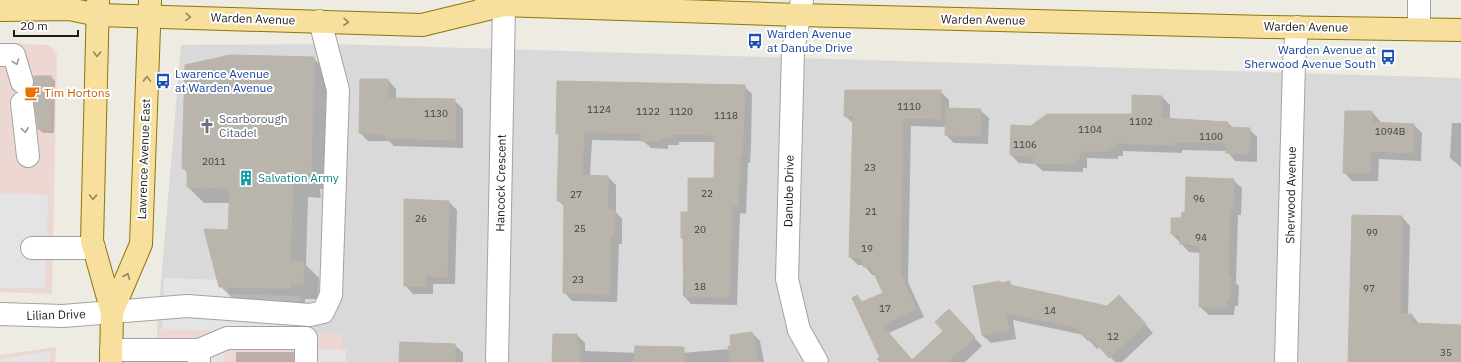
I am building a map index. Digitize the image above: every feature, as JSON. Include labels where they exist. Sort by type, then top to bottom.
[{"type":"main road","name":"Warden Avenue","points":[[0,10],[98,7],[149,8],[320,21],[422,25],[495,2],[800,8],[1297,27],[1461,30]]},
{"type":"main road","name":"Lawrence Avenue East","points":[[98,7],[92,241],[112,312],[111,356]]},
{"type":"main road","name":"Lawrence Avenue East","points":[[112,312],[141,244],[149,8]]},
{"type":"street","points":[[1419,0],[1419,29]]},
{"type":"street","name":"Hancock Crescent","points":[[495,2],[497,362]]},
{"type":"street","name":"Danube Drive","points":[[800,8],[793,51],[787,279],[799,330],[817,362]]},
{"type":"street","name":"Lilian Drive","points":[[0,314],[54,316],[187,306],[310,315],[323,312],[331,295],[338,90],[320,21]]},
{"type":"street","name":"Sherwood Avenue","points":[[1286,362],[1294,63],[1297,27]]},
{"type":"street","points":[[0,54],[14,55],[22,93],[28,156]]},
{"type":"street","points":[[32,248],[94,248]]},
{"type":"street","points":[[111,356],[199,356],[227,338],[306,338],[306,362]]},
{"type":"shaded area","points":[[0,43],[49,45],[57,54],[52,294],[0,292]]},
{"type":"shaded area","points":[[335,44],[1461,78],[1461,362],[342,362],[342,334],[157,329],[181,45]]},
{"type":"shaded area","points":[[0,193],[48,195],[45,288],[0,288]]},
{"type":"shaded area","points":[[164,278],[228,280],[228,294],[300,296],[299,334],[162,329]]},
{"type":"shaded area","points":[[157,329],[342,334],[342,362],[157,362]]},
{"type":"shaded area","points":[[56,347],[55,362],[0,362],[0,355]]},
{"type":"shaded area","points":[[306,349],[346,350],[346,362],[305,362]]},
{"type":"shaded area","points":[[50,351],[50,362],[0,362],[0,359]]},
{"type":"shaded area","points":[[171,351],[225,353],[224,362],[171,362]]},
{"type":"building","name":"Salvation Army","points":[[230,55],[314,57],[311,174],[305,173],[305,182],[293,182],[290,261],[304,262],[303,284],[290,284],[290,288],[219,287],[204,229],[228,230],[230,188],[187,187],[187,168],[182,169],[185,65]]},
{"type":"building","points":[[34,76],[51,76],[50,129],[38,129],[34,101],[28,92],[34,85]]},
{"type":"building","points":[[360,79],[388,79],[388,98],[455,99],[455,140],[385,138],[385,134],[359,133]]},
{"type":"building","points":[[557,81],[745,85],[738,206],[732,206],[729,297],[686,296],[683,264],[681,212],[688,212],[688,178],[714,178],[715,135],[671,134],[671,137],[660,137],[660,141],[641,141],[642,133],[584,132],[582,175],[608,176],[608,209],[615,210],[614,236],[611,236],[609,294],[563,293],[564,201],[557,201],[559,134],[556,134]]},
{"type":"building","points":[[845,90],[941,90],[941,119],[903,118],[900,273],[916,309],[882,325],[912,360],[943,331],[935,322],[949,309],[975,337],[948,362],[882,362],[852,298],[857,295],[862,302],[883,293],[871,267],[863,267],[863,258],[849,257],[853,116],[844,116]]},
{"type":"building","points":[[1132,95],[1162,96],[1161,118],[1228,122],[1228,127],[1250,128],[1249,154],[1226,153],[1226,143],[1174,142],[1174,145],[1115,143],[1115,148],[1110,148],[1110,151],[1079,151],[1079,160],[1075,160],[1075,164],[1033,163],[1034,156],[1010,155],[1011,125],[1031,126],[1047,114],[1132,114]]},
{"type":"building","points":[[946,108],[981,109],[980,136],[945,135]]},
{"type":"building","points":[[1345,111],[1372,111],[1372,122],[1414,124],[1413,153],[1371,151],[1370,173],[1343,173]]},
{"type":"building","points":[[1186,177],[1234,179],[1233,208],[1230,207],[1228,277],[1231,277],[1230,298],[1227,298],[1226,307],[1199,307],[1200,245],[1180,244],[1180,235],[1171,234],[1171,218],[1181,218],[1182,212],[1185,212]]},
{"type":"building","points":[[404,199],[449,201],[447,277],[425,276],[425,286],[404,286]]},
{"type":"building","points":[[1352,215],[1402,216],[1400,314],[1412,314],[1412,323],[1461,325],[1461,362],[1348,362]]},
{"type":"building","points":[[1000,281],[1001,283],[1010,281],[1010,285],[1107,306],[1119,295],[1146,324],[1109,358],[1091,338],[1088,341],[1075,327],[1006,313],[1009,330],[982,335],[973,286]]},
{"type":"building","points":[[752,332],[758,362],[731,362],[728,346],[731,346],[730,335]]},
{"type":"building","points":[[553,334],[577,334],[577,345],[580,345],[580,362],[552,362]]},
{"type":"building","points":[[400,342],[455,344],[455,362],[399,362]]},
{"type":"building","points":[[635,346],[684,347],[684,362],[634,362]]},
{"type":"place","name":"Warden Avenue at Danube Drive","points":[[755,41]]},
{"type":"place","name":"Warden Avenue at Sherwood Avenue South","points":[[1388,57]]},
{"type":"place","name":"Lwarence Avenue at Warden Avenue","points":[[163,81]]},
{"type":"place","name":"Tim Hortons","points":[[32,93]]},
{"type":"place","name":"Scarborough Citadel","points":[[207,126]]},
{"type":"place","name":"Salvation Army","points":[[246,178]]}]
